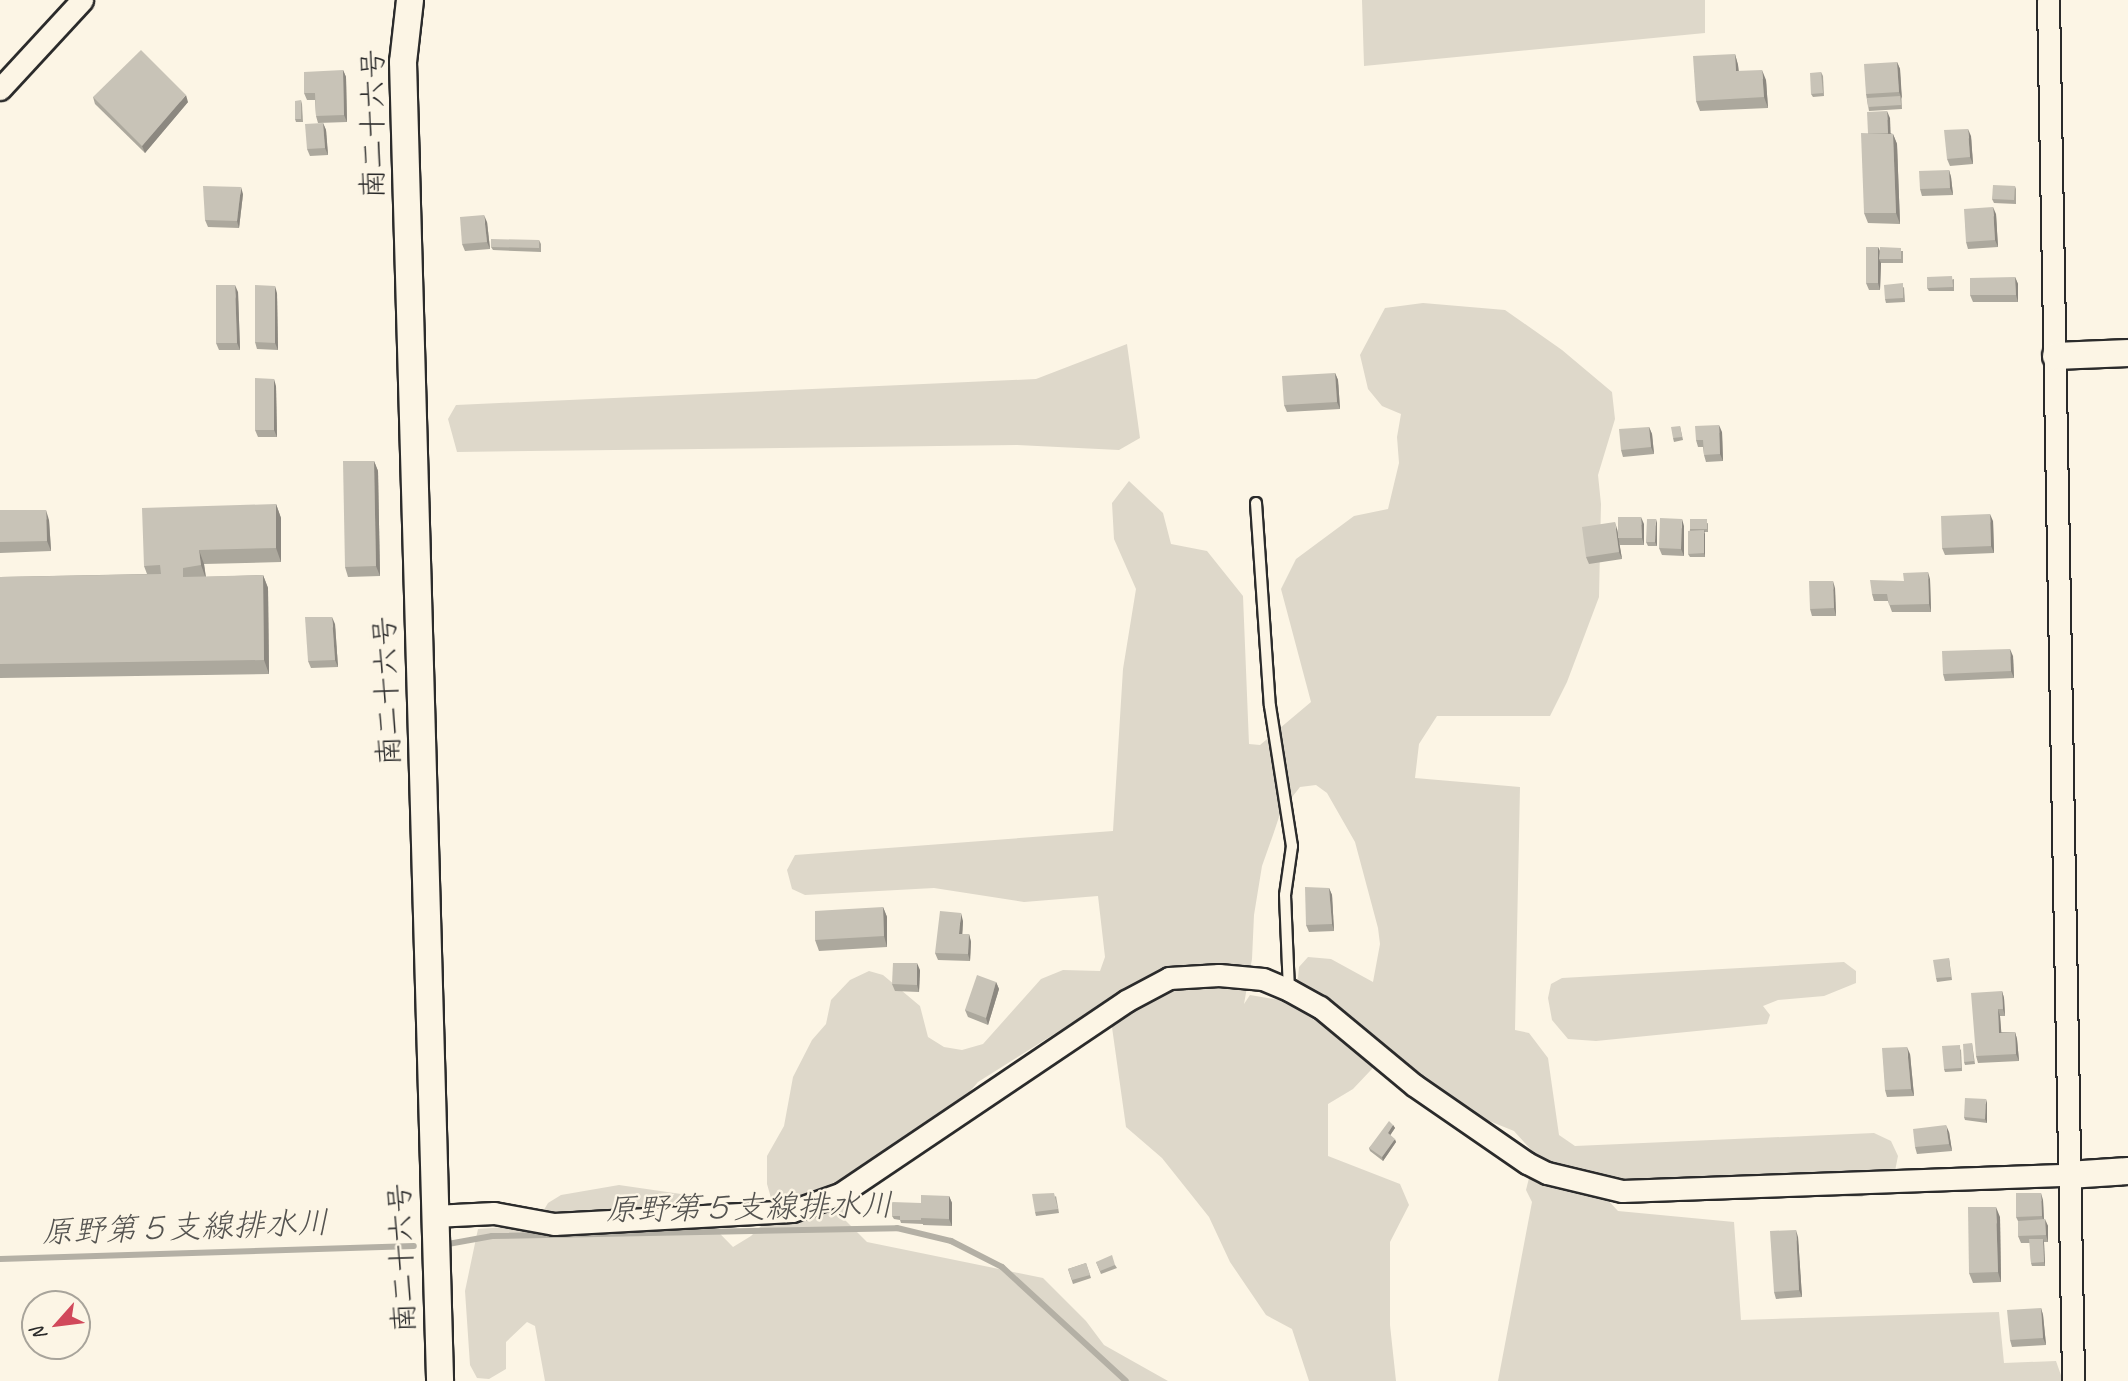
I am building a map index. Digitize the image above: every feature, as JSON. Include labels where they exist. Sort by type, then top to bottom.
[{"type":"street","points":[[0,89],[82,0]]},
{"type":"street","name":"南二十六号","points":[[410,0],[403,62],[440,1381]]},
{"type":"street","points":[[2048,0],[2073,1381]]},
{"type":"street","points":[[2056,356],[2128,353]]},
{"type":"street","points":[[434,1216],[494,1213],[554,1224],[792,1211],[840,1194],[1097,1019],[1169,978],[1219,975],[1263,979],[1289,989],[1320,1007],[1414,1085],[1527,1163],[1547,1173],[1612,1189],[1653,1192],[2128,1171]]},
{"type":"lane","points":[[1256,503],[1270,706],[1292,846],[1285,895],[1289,989]]},
{"type":"shaded area","points":[[1362,0],[1705,0],[1705,33],[1364,66]]},
{"type":"shaded area","points":[[1423,303],[1505,310],[1562,350],[1612,392],[1615,419],[1598,475],[1601,504],[1599,597],[1567,682],[1550,716],[1437,716],[1419,744],[1415,778],[1520,787],[1515,1030],[1529,1033],[1548,1058],[1559,1135],[1575,1146],[1874,1133],[1891,1141],[1898,1156],[1895,1171],[1862,1197],[1838,1197],[1723,1181],[1604,1196],[1618,1211],[1734,1222],[1741,1320],[1999,1312],[2004,1363],[2056,1361],[2063,1381],[1498,1381],[1532,1202],[1526,1190],[1535,1154],[1514,1131],[1462,1110],[1387,1053],[1353,1089],[1328,1104],[1328,1156],[1400,1184],[1409,1205],[1390,1242],[1390,1325],[1396,1381],[1309,1381],[1292,1329],[1266,1315],[1230,1262],[1209,1217],[1162,1158],[1126,1127],[1109,1006],[1083,1016],[978,1082],[959,1104],[841,1181],[845,1220],[867,1242],[1043,1278],[1086,1321],[1104,1345],[1168,1381],[545,1381],[535,1326],[527,1322],[506,1342],[506,1369],[489,1379],[477,1378],[470,1365],[465,1291],[478,1229],[535,1225],[548,1203],[561,1195],[619,1185],[681,1194],[733,1247],[751,1236],[775,1212],[767,1184],[767,1156],[784,1126],[793,1077],[812,1040],[826,1024],[831,1000],[850,980],[869,971],[883,975],[920,1006],[928,1037],[944,1047],[962,1050],[983,1044],[1041,979],[1063,970],[1100,971],[1105,957],[1098,896],[1024,902],[934,888],[805,895],[792,889],[787,870],[795,855],[1113,831],[1123,669],[1136,589],[1114,539],[1112,503],[1129,481],[1163,513],[1171,544],[1207,551],[1243,596],[1249,744],[1260,745],[1311,702],[1281,589],[1296,559],[1354,516],[1388,509],[1399,463],[1397,437],[1401,414],[1382,406],[1368,389],[1360,355],[1385,308]],"holes":[[[1316,785],[1327,793],[1355,842],[1378,928],[1380,944],[1373,982],[1331,959],[1308,957],[1299,967],[1298,978],[1280,1000],[1250,995],[1244,1004],[1252,959],[1254,915],[1262,866],[1281,811],[1300,787]]]},
{"type":"shaded area","points":[[1127,344],[1140,438],[1119,450],[1017,445],[457,452],[448,419],[456,405],[1036,379]]},
{"type":"shaded area","points":[[1844,962],[1856,971],[1856,983],[1824,996],[1778,1000],[1763,1006],[1770,1015],[1767,1024],[1596,1041],[1568,1039],[1552,1020],[1548,998],[1551,984],[1562,978]]},
{"type":"building","points":[[141,50],[186,95],[142,146],[93,97]]},
{"type":"building","points":[[1735,54],[1736,71],[1762,70],[1764,97],[1696,101],[1693,56]]},
{"type":"building","points":[[1897,62],[1899,92],[1866,94],[1864,64]]},
{"type":"building","points":[[343,70],[344,115],[316,116],[315,93],[304,93],[304,72]]},
{"type":"building","points":[[1821,72],[1823,93],[1811,94],[1810,73]]},
{"type":"building","points":[[1900,96],[1901,105],[1868,107],[1867,98]]},
{"type":"building","points":[[301,100],[301,119],[295,119],[295,101]]},
{"type":"building","points":[[1887,111],[1888,133],[1868,133],[1867,112]]},
{"type":"building","points":[[323,123],[325,148],[307,149],[305,124]]},
{"type":"building","points":[[1968,129],[1970,157],[1947,159],[1944,130]]},
{"type":"building","points":[[1861,133],[1893,134],[1896,213],[1864,213]]},
{"type":"building","points":[[1949,170],[1950,188],[1920,189],[1919,171]]},
{"type":"building","points":[[1993,185],[2015,186],[2014,200],[1992,199]]},
{"type":"building","points":[[203,186],[241,187],[237,221],[205,220]]},
{"type":"building","points":[[1993,207],[1995,240],[1966,242],[1964,209]]},
{"type":"building","points":[[484,215],[487,242],[462,244],[460,217]]},
{"type":"building","points":[[491,239],[539,240],[539,248],[491,247]]},
{"type":"building","points":[[1866,247],[1878,247],[1878,283],[1866,283]]},
{"type":"building","points":[[1880,247],[1901,248],[1901,259],[1879,259]]},
{"type":"building","points":[[1952,276],[1953,287],[1927,288],[1927,277]]},
{"type":"building","points":[[2015,277],[2016,295],[1970,295],[1970,278]]},
{"type":"building","points":[[1903,283],[1903,298],[1885,299],[1884,285]]},
{"type":"building","points":[[216,285],[235,285],[237,343],[216,343]]},
{"type":"building","points":[[255,285],[275,286],[275,343],[255,342]]},
{"type":"building","points":[[1335,373],[1337,402],[1284,405],[1282,376]]},
{"type":"building","points":[[255,378],[274,379],[274,430],[255,430]]},
{"type":"building","points":[[1719,425],[1720,454],[1704,455],[1703,440],[1696,440],[1695,426]]},
{"type":"building","points":[[1680,426],[1682,437],[1673,438],[1671,427]]},
{"type":"building","points":[[1649,427],[1651,447],[1621,450],[1619,429]]},
{"type":"building","points":[[343,461],[374,461],[376,566],[345,567]]},
{"type":"building","points":[[276,504],[276,548],[199,550],[201,565],[183,568],[183,577],[263,575],[264,660],[0,664],[0,577],[161,574],[160,565],[144,566],[142,508]]},
{"type":"building","points":[[0,510],[46,510],[47,541],[0,542]]},
{"type":"building","points":[[1990,514],[1991,546],[1942,548],[1941,516]]},
{"type":"building","points":[[1618,517],[1641,517],[1642,538],[1618,538]]},
{"type":"building","points":[[1660,518],[1682,519],[1681,549],[1659,548]]},
{"type":"building","points":[[1647,519],[1656,519],[1655,542],[1646,542]]},
{"type":"building","points":[[1690,519],[1707,519],[1707,529],[1690,529]]},
{"type":"building","points":[[1615,522],[1619,552],[1586,557],[1582,527]]},
{"type":"building","points":[[1704,530],[1704,553],[1688,554],[1688,531]]},
{"type":"building","points":[[1928,572],[1929,604],[1889,605],[1887,594],[1872,594],[1870,580],[1904,581],[1903,573]]},
{"type":"building","points":[[1809,581],[1833,581],[1834,608],[1810,609]]},
{"type":"building","points":[[305,617],[332,617],[335,660],[308,661]]},
{"type":"building","points":[[2010,649],[2011,671],[1943,674],[1942,651]]},
{"type":"building","points":[[1305,887],[1329,888],[1332,924],[1306,925]]},
{"type":"building","points":[[883,907],[884,936],[815,940],[815,911]]},
{"type":"building","points":[[940,911],[961,913],[959,934],[969,934],[968,954],[935,953]]},
{"type":"building","points":[[1949,958],[1951,977],[1936,978],[1933,960]]},
{"type":"building","points":[[893,963],[917,963],[917,985],[892,984]]},
{"type":"building","points":[[977,975],[996,982],[986,1018],[965,1010]]},
{"type":"building","points":[[2002,991],[2003,1009],[1998,1009],[1999,1033],[2015,1032],[2016,1054],[1976,1056],[1971,993]]},
{"type":"building","points":[[1972,1043],[1974,1061],[1964,1062],[1963,1044]]},
{"type":"building","points":[[1960,1045],[1961,1068],[1944,1069],[1942,1046]]},
{"type":"building","points":[[1907,1047],[1911,1089],[1885,1090],[1882,1048]]},
{"type":"building","points":[[1965,1098],[1986,1099],[1985,1119],[1964,1117]]},
{"type":"building","points":[[1389,1121],[1393,1125],[1388,1133],[1395,1139],[1382,1157],[1369,1148]]},
{"type":"building","points":[[1946,1125],[1949,1144],[1915,1147],[1913,1129]]},
{"type":"building","points":[[1054,1193],[1058,1209],[1035,1212],[1032,1194]]},
{"type":"building","points":[[2016,1193],[2041,1193],[2042,1216],[2016,1217]]},
{"type":"building","points":[[921,1195],[949,1196],[949,1219],[921,1218]]},
{"type":"building","points":[[892,1202],[921,1203],[921,1220],[900,1220],[900,1216],[892,1216]]},
{"type":"building","points":[[1968,1207],[1996,1207],[1998,1272],[1969,1273]]},
{"type":"building","points":[[2045,1219],[2046,1235],[2018,1236],[2018,1221]]},
{"type":"building","points":[[1796,1230],[1799,1290],[1774,1292],[1770,1231]]},
{"type":"building","points":[[2029,1239],[2043,1239],[2044,1262],[2031,1263]]},
{"type":"building","points":[[1112,1255],[1115,1265],[1100,1271],[1096,1262]]},
{"type":"building","points":[[1086,1263],[1090,1275],[1072,1280],[1068,1269]]},
{"type":"building","points":[[2041,1308],[2043,1338],[2010,1340],[2007,1310]]},
{"type":"waterway","name":"原野第５支線排水川","points":[[448,1244],[492,1236],[897,1228],[951,1241],[1002,1267],[1126,1381]]},
{"type":"waterway","name":"原野第５支線排水川","points":[[0,1259],[414,1246]]}]
